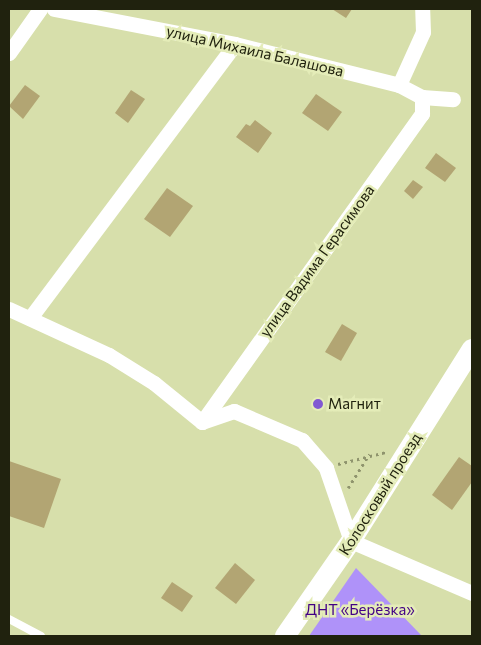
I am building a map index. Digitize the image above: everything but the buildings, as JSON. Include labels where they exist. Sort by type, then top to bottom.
[{"type":"street","points":[[9,53],[40,9]]},
{"type":"street","name":"улица Михаила Балашова","points":[[54,9],[235,44],[399,85],[422,97],[453,99]]},
{"type":"street","points":[[399,85],[423,32],[422,9]]},
{"type":"street","points":[[30,318],[235,44]]},
{"type":"street","name":"улица Вадима Герасимова","points":[[202,422],[422,114],[422,97]]},
{"type":"street","points":[[9,309],[109,355],[154,383],[202,422],[234,411],[268,423],[302,440],[326,468],[351,542],[472,593]]},
{"type":"street","name":"Колосковый проезд","points":[[285,636],[351,542],[472,349]]},
{"type":"lane","points":[[9,618],[41,636]]},
{"type":"path","points":[[326,468],[369,454],[408,451]]},
{"type":"path","points":[[339,504],[369,454]]},
{"type":"green space","name":"ДНТ «Берёзка»","points":[[356,568],[422,636],[309,636]]},
{"type":"place","name":"Магнит","points":[[318,404]]}]
